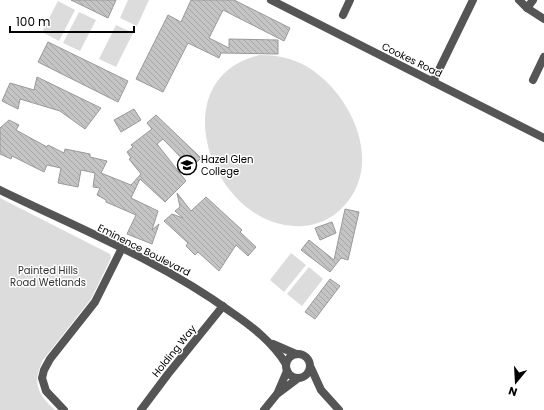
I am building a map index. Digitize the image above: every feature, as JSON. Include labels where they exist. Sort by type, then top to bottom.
[{"type":"street","name":"Cookes Road","points":[[271,0],[544,138]]},
{"type":"street","points":[[343,14],[350,0]]},
{"type":"street","points":[[433,82],[473,0]]},
{"type":"street","points":[[519,0],[527,8],[544,19]]},
{"type":"street","points":[[527,8],[533,0]]},
{"type":"street","points":[[533,80],[544,57]]},
{"type":"street","name":"Eminence Boulevard","points":[[0,190],[122,248],[170,273],[223,306],[270,343],[296,354]]},
{"type":"street","points":[[64,410],[46,391],[43,384],[44,370],[50,359],[95,302],[122,248]]},
{"type":"street","name":"Holding Way","points":[[141,410],[223,306]]},
{"type":"street","name":"Eminence Boulevard","points":[[270,343],[286,367]]},
{"type":"street","points":[[277,394],[289,358],[296,354],[303,355],[308,358],[311,368],[322,390],[339,410]]},
{"type":"street","points":[[286,367],[291,376],[300,378],[322,390]]},
{"type":"street","points":[[264,410],[277,394],[308,374],[311,368]]},
{"type":"green space","points":[[128,0],[149,0],[137,26],[120,18]]},
{"type":"green space","points":[[58,1],[75,10],[59,41],[42,32]]},
{"type":"green space","points":[[79,12],[96,20],[80,51],[63,43]]},
{"type":"green space","points":[[116,25],[133,33],[116,67],[99,59]]},
{"type":"green space","points":[[260,55],[278,56],[290,59],[306,66],[323,78],[337,94],[349,112],[358,132],[362,152],[361,172],[354,192],[337,213],[319,223],[303,226],[271,221],[244,205],[223,181],[210,151],[205,121],[211,92],[229,69]]},
{"type":"green space","name":"Painted Hills Road Wetlands","points":[[0,198],[110,254],[111,258],[91,299],[43,360],[40,368],[37,381],[40,393],[55,410],[0,410]]},
{"type":"green space","points":[[291,253],[306,265],[284,292],[270,280]]},
{"type":"green space","points":[[309,267],[323,279],[302,306],[287,294]]},
{"type":"building","points":[[71,0],[116,0],[108,18]]},
{"type":"building","points":[[191,0],[234,0],[290,28],[284,41],[223,10],[209,38],[229,48],[229,39],[278,40],[278,54],[221,53],[219,58],[188,43],[163,92],[136,79],[168,15],[181,22]]},
{"type":"building","points":[[48,42],[128,81],[118,102],[38,62]]},
{"type":"building","points":[[37,77],[101,108],[85,129],[60,111],[20,99],[18,109],[2,101],[10,83],[34,90]]},
{"type":"building","points":[[134,109],[141,120],[121,132],[114,120]]},
{"type":"building","points":[[156,115],[201,158],[191,168],[163,139],[157,144],[186,181],[165,202],[140,179],[131,198],[158,211],[152,230],[159,224],[152,244],[127,234],[136,215],[106,202],[106,200],[97,195],[100,188],[93,187],[95,173],[81,170],[78,187],[58,183],[61,168],[47,165],[44,172],[12,156],[11,159],[0,154],[0,128],[9,120],[19,125],[16,130],[47,147],[48,145],[64,153],[65,149],[90,154],[90,157],[107,161],[101,173],[131,185],[141,174],[129,159],[131,158],[127,152],[133,147],[131,145],[152,129],[147,123]]},
{"type":"building","points":[[177,193],[191,211],[206,197],[242,230],[240,232],[256,247],[248,256],[236,245],[219,271],[198,252],[195,255],[186,246],[188,243],[164,221],[172,214],[183,218],[175,211],[180,207]]},
{"type":"building","points":[[345,209],[359,212],[348,260],[341,258],[330,272],[301,250],[309,240],[334,260]]},
{"type":"building","points":[[332,222],[336,233],[320,240],[315,228]]},
{"type":"building","points":[[330,279],[340,286],[315,319],[305,312]]},
{"type":"place","name":"Hazel Glen College","points":[[187,165]]}]
